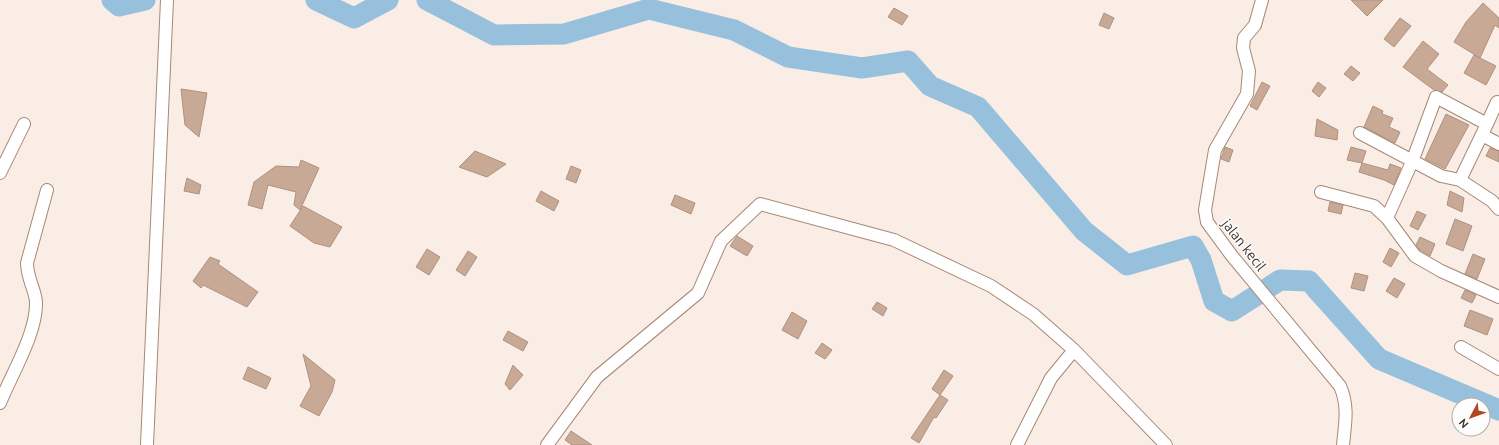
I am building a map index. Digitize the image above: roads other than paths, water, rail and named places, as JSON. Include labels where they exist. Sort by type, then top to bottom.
[{"type":"street","points":[[147,445],[167,0]]},
{"type":"street","name":"jalan kecil","points":[[1262,0],[1255,25],[1244,38],[1243,48],[1249,70],[1247,94],[1215,150],[1205,210],[1207,222],[1232,256],[1340,386],[1345,396],[1347,408],[1343,445]]},
{"type":"street","points":[[1388,218],[1412,162],[1436,97],[1485,130],[1499,144]]},
{"type":"street","points":[[1460,180],[1497,102],[1499,103]]},
{"type":"street","points":[[0,173],[24,124]]},
{"type":"street","points":[[1360,133],[1412,162],[1441,176],[1460,180],[1492,201],[1499,209]]},
{"type":"street","points":[[0,403],[32,334],[36,300],[28,274],[28,263],[47,190]]},
{"type":"street","points":[[1321,192],[1374,206],[1388,218],[1415,256],[1441,271],[1499,297]]},
{"type":"street","points":[[548,445],[597,377],[698,293],[721,241],[760,204],[894,240],[984,282],[1033,314],[1074,350],[1166,445]]},
{"type":"street","points":[[1461,347],[1499,369]]},
{"type":"street","points":[[1017,445],[1051,378],[1074,350]]},
{"type":"waterway","points":[[112,0],[119,6],[145,0]]},
{"type":"waterway","points":[[316,0],[354,18],[388,0]]},
{"type":"waterway","points":[[427,0],[494,35],[564,34],[649,9],[734,30],[788,57],[862,68],[908,61],[930,86],[978,107],[1084,231],[1127,265],[1193,246],[1201,260],[1214,301],[1232,311],[1280,280],[1309,281],[1379,359],[1499,410]]}]
